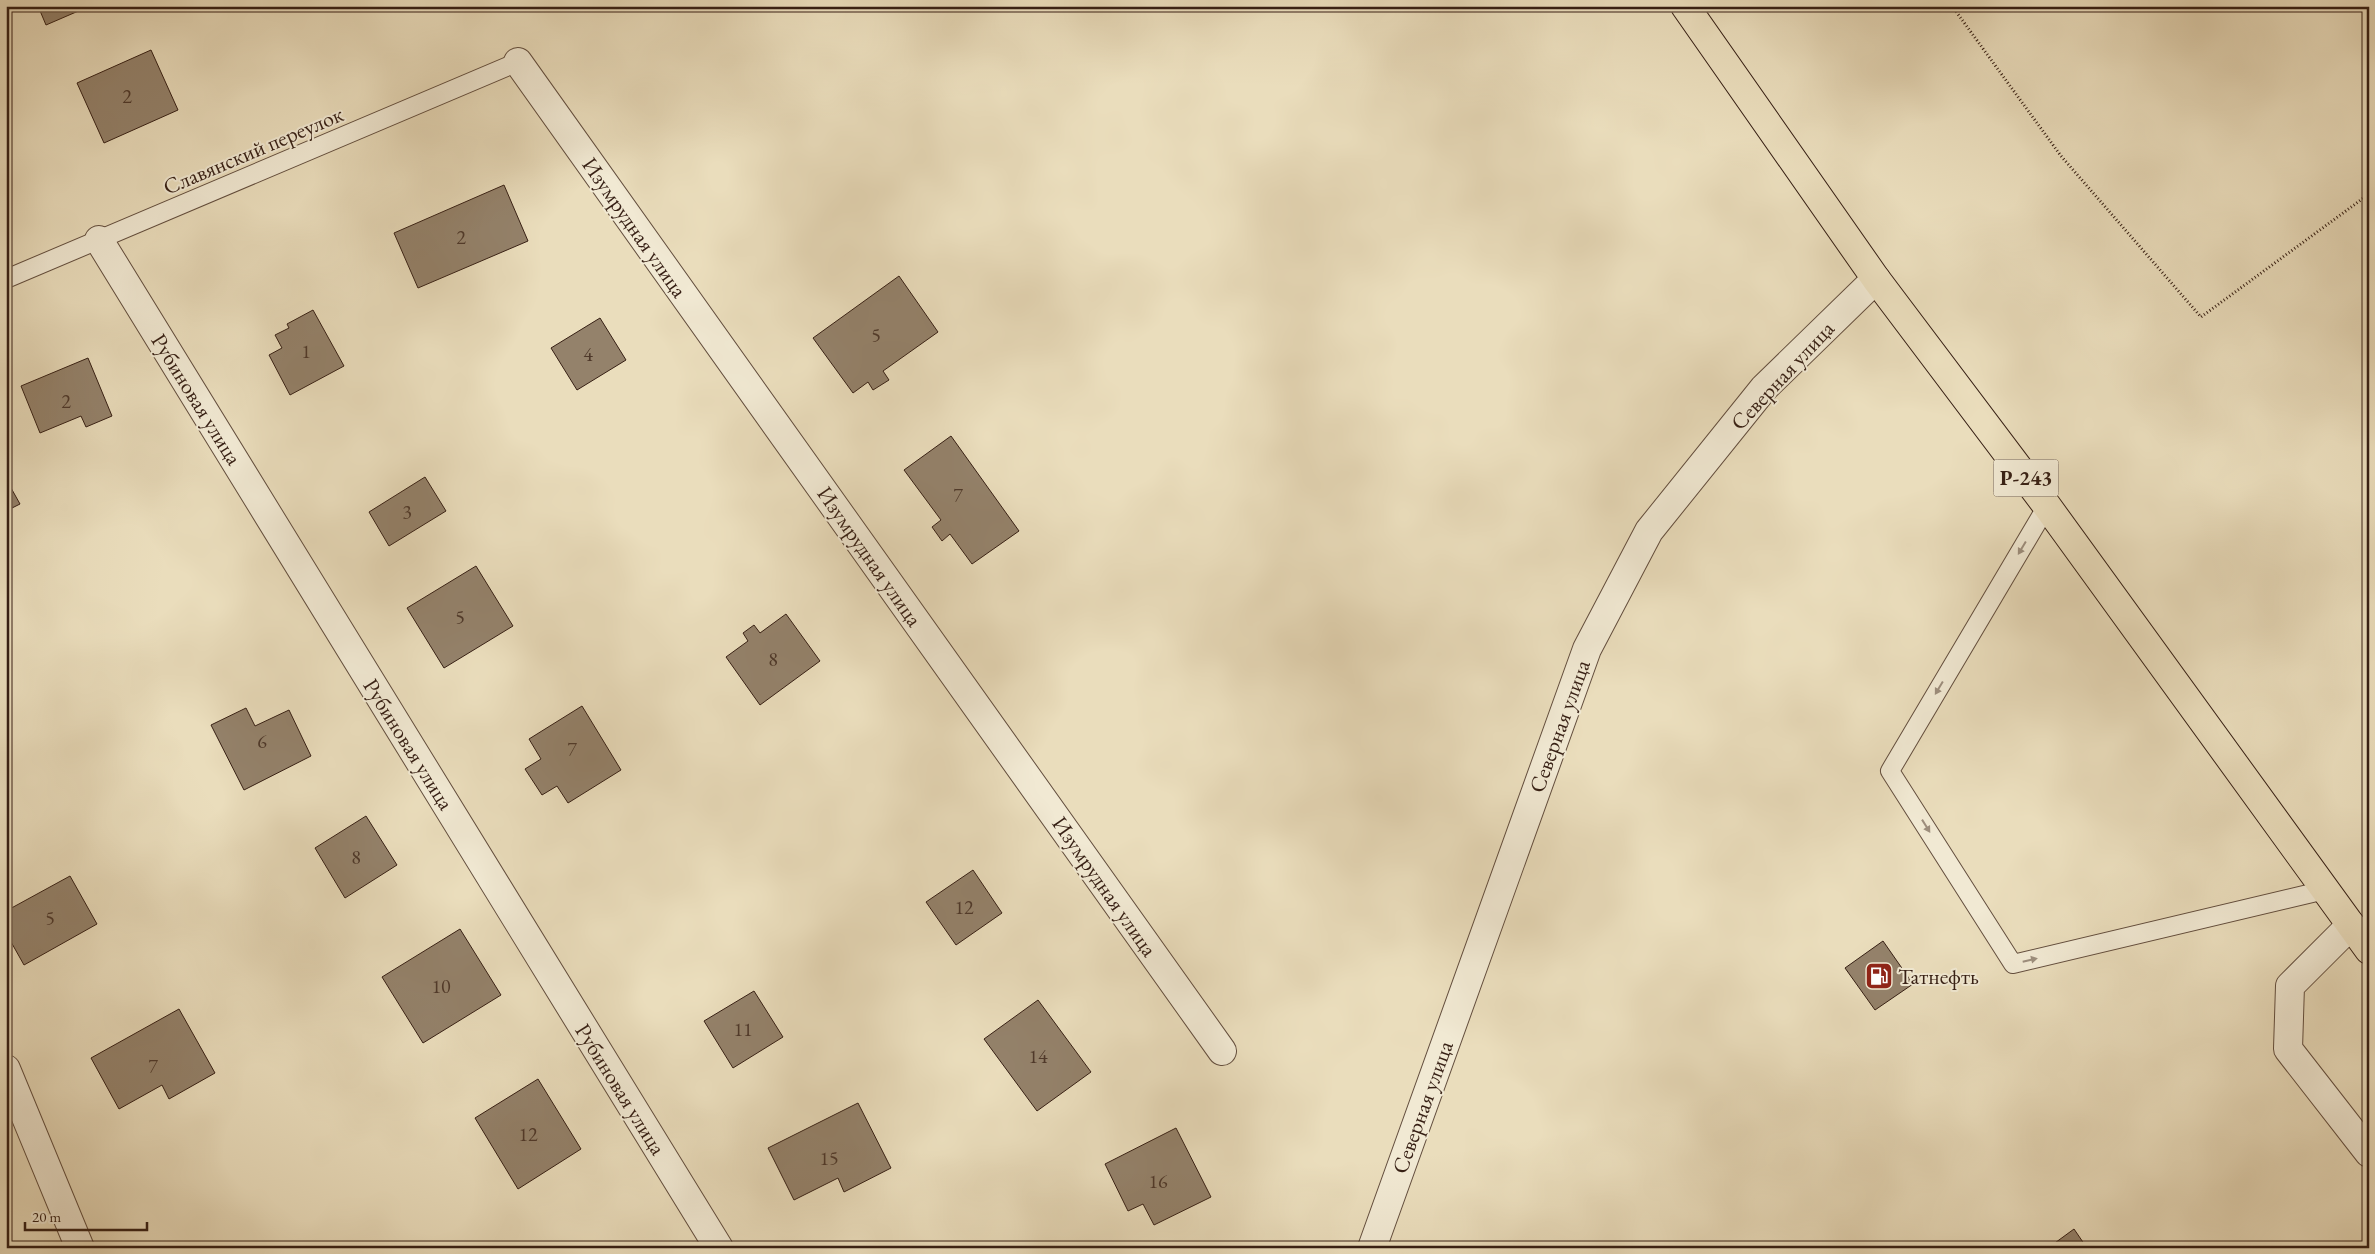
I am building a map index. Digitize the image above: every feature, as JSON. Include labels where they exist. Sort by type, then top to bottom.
[{"type":"highway","name":"Р-243","points":[[1685,6],[1876,279],[2047,506],[2369,950]]},
{"type":"street","name":"Изумрудная улица","points":[[518,62],[1222,1050]]},
{"type":"street","name":"Рубиновая улица","points":[[99,240],[719,1248]]},
{"type":"street","name":"Северная улица","points":[[1372,1248],[1587,648],[1649,531],[1764,388],[1876,279]]},
{"type":"street","points":[[2351,925],[2290,986],[2288,1049],[2369,1153]]},
{"type":"street","points":[[6,1069],[80,1248]]},
{"type":"lane","name":"Славянский переулок","points":[[6,280],[518,62]]},
{"type":"lane","points":[[2047,506],[1890,771],[2013,964],[2325,890]]},
{"type":"path","points":[[1952,6],[2061,156],[2201,317],[2369,194]]},
{"type":"building","points":[[38,6],[90,6],[46,25]]},
{"type":"building","points":[[151,50],[178,110],[104,143],[77,83]]},
{"type":"building","points":[[504,185],[528,241],[418,288],[394,233]]},
{"type":"building","points":[[899,276],[938,332],[883,371],[889,380],[873,390],[868,382],[853,393],[813,338]]},
{"type":"building","points":[[313,310],[344,366],[290,395],[269,355],[282,348],[275,335],[289,328],[287,324]]},
{"type":"building","points":[[600,318],[626,360],[577,390],[551,348]]},
{"type":"building","points":[[88,358],[112,416],[86,427],[81,416],[40,433],[21,386]]},
{"type":"building","points":[[951,436],[1019,531],[972,564],[950,534],[942,541],[932,527],[941,520],[904,470]]},
{"type":"building","points":[[425,477],[446,511],[389,546],[369,512]]},
{"type":"building","points":[[6,479],[20,504],[6,511]]},
{"type":"building","points":[[476,566],[513,626],[444,668],[407,608]]},
{"type":"building","points":[[786,614],[820,661],[760,705],[726,657],[748,641],[743,633],[754,625],[760,633]]},
{"type":"building","points":[[582,706],[621,770],[568,803],[557,786],[542,795],[525,769],[541,759],[529,739]]},
{"type":"building","points":[[246,708],[255,726],[289,710],[311,756],[244,790],[211,725]]},
{"type":"building","points":[[366,816],[397,865],[345,898],[315,848]]},
{"type":"building","points":[[973,870],[1002,913],[956,945],[926,902]]},
{"type":"building","points":[[70,876],[97,924],[24,965],[6,933],[6,911]]},
{"type":"building","points":[[460,929],[501,995],[423,1043],[382,977]]},
{"type":"building","name":"Татнефть","points":[[1883,941],[1913,984],[1875,1010],[1845,968]]},
{"type":"building","points":[[754,991],[783,1037],[733,1068],[704,1021]]},
{"type":"building","points":[[1038,1000],[1091,1072],[1037,1111],[984,1039]]},
{"type":"building","points":[[179,1009],[215,1073],[169,1099],[162,1085],[119,1109],[91,1058]]},
{"type":"building","points":[[538,1079],[581,1149],[518,1189],[475,1118]]},
{"type":"building","points":[[858,1103],[891,1168],[844,1192],[838,1178],[794,1200],[768,1148]]},
{"type":"building","points":[[1176,1128],[1211,1197],[1154,1225],[1143,1204],[1128,1211],[1105,1164]]},
{"type":"building","points":[[2074,1229],[2087,1248],[2048,1248]]},
{"type":"place","name":"Татнефть","points":[[1879,976]]}]
